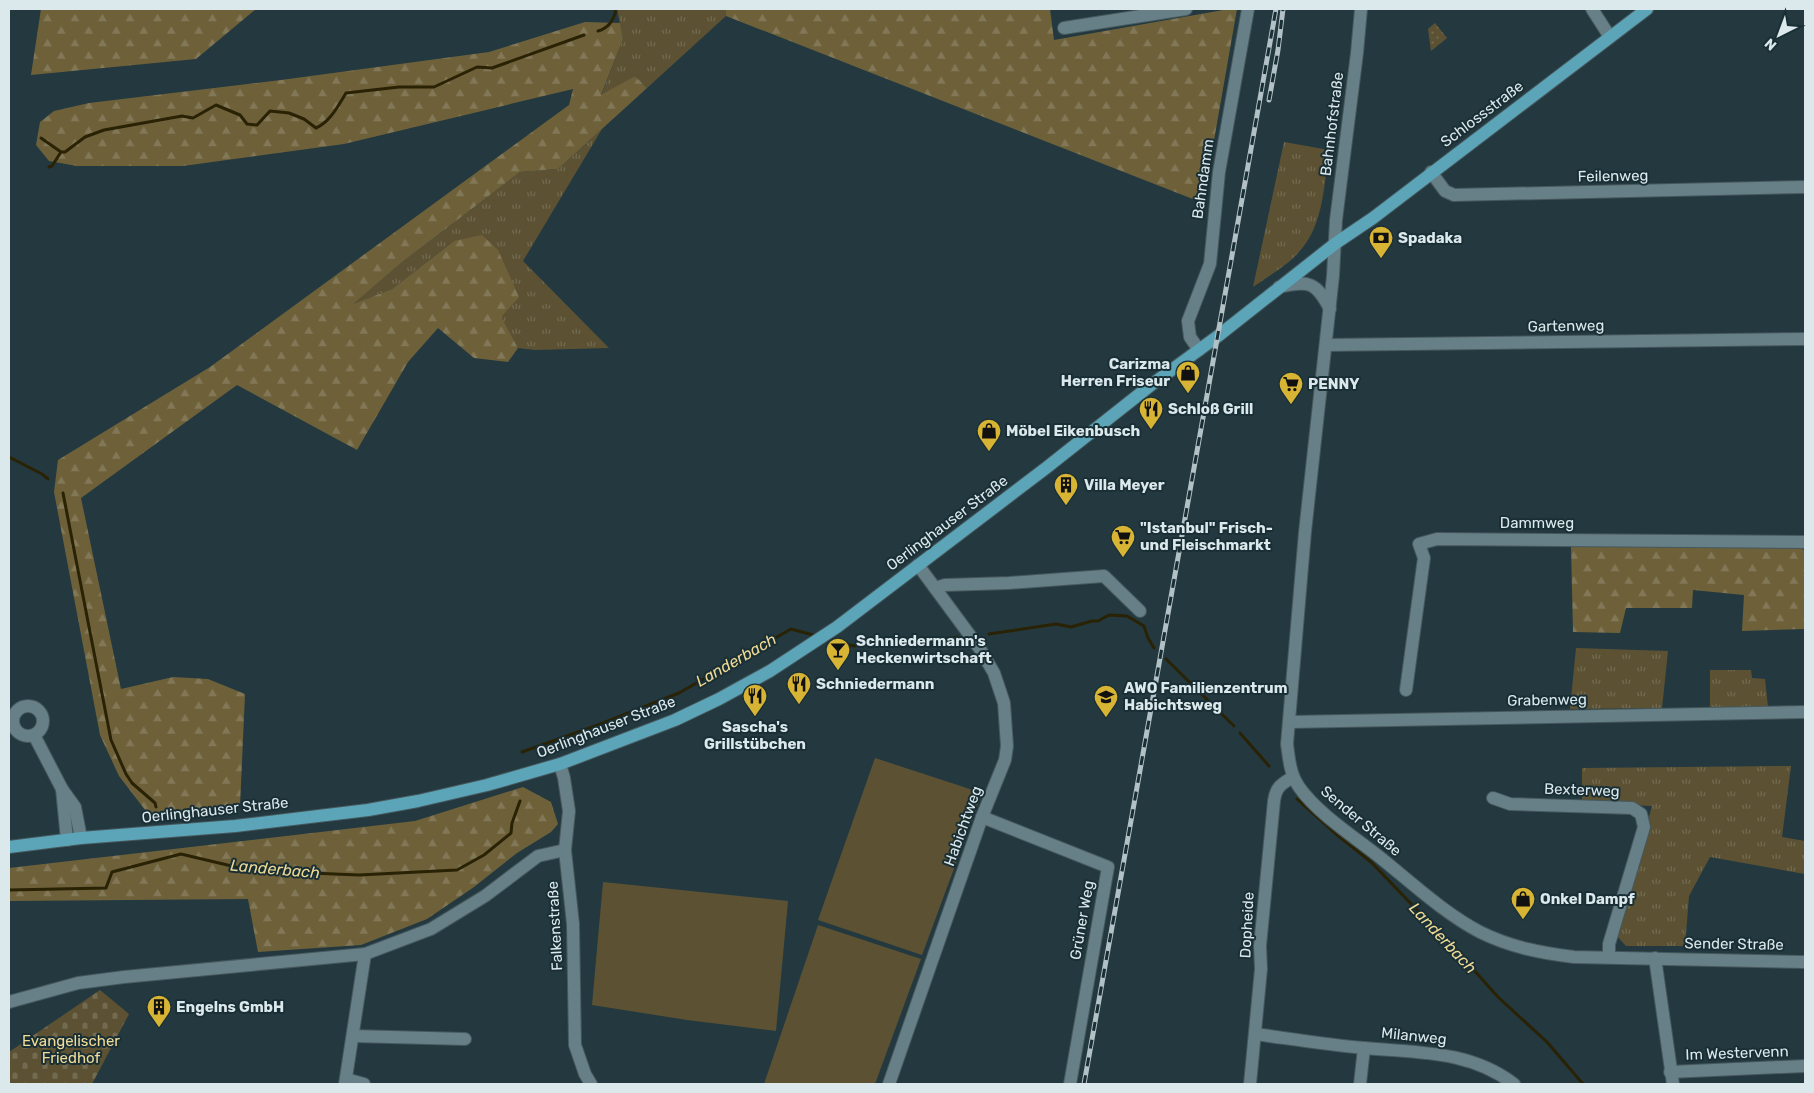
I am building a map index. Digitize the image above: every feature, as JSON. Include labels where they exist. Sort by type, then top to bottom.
[{"type":"main road","name":"Schlossstraße","points":[[1336,243],[1373,218],[1647,9]]},
{"type":"main road","name":"Oerlinghauser Straße","points":[[9,847],[81,838],[235,826],[368,810],[444,796],[560,764],[675,720],[732,692],[810,646],[837,627],[1336,243]]},
{"type":"street","points":[[1064,28],[1186,9]]},
{"type":"street","name":"Bahndamm","points":[[1199,350],[1190,337],[1188,321],[1210,264],[1219,172],[1248,9]]},
{"type":"street","name":"Bahnhofstraße","points":[[1336,243],[1336,220],[1361,9]]},
{"type":"street","points":[[1592,9],[1610,37]]},
{"type":"street","name":"Feilenweg","points":[[1431,172],[1445,191],[1454,195],[1805,188]]},
{"type":"street","name":"Sender Straße","points":[[1336,243],[1305,532],[1287,744],[1290,767],[1299,786],[1319,809],[1425,894],[1467,925],[1510,945],[1544,954],[1574,957],[1805,962]]},
{"type":"street","points":[[1280,287],[1296,283],[1315,287],[1322,294],[1330,309]]},
{"type":"street","name":"Gartenweg","points":[[1326,345],[1805,340]]},
{"type":"street","name":"Dammweg","points":[[1406,690],[1424,558],[1419,544],[1437,539],[1805,542]]},
{"type":"street","name":"Habichtweg","points":[[889,1084],[982,816],[1004,760],[1007,746],[1004,703],[994,673],[980,649],[918,565]]},
{"type":"street","points":[[936,588],[945,585],[1009,583],[1104,576],[1140,611]]},
{"type":"street","name":"Grabenweg","points":[[1289,722],[1805,712]]},
{"type":"street","points":[[34,735],[62,789],[75,806],[81,838]]},
{"type":"street","name":"Falkenstraße","points":[[560,764],[569,811],[565,850],[574,924],[575,1045],[585,1074],[591,1084]]},
{"type":"street","name":"Dopheide","points":[[1250,1084],[1262,969],[1260,946],[1274,801],[1276,791],[1281,785],[1294,777]]},
{"type":"street","points":[[62,789],[67,840]]},
{"type":"street","name":"Bexterweg","points":[[1493,798],[1510,804],[1632,808],[1641,814],[1644,827],[1609,944],[1609,957]]},
{"type":"street","name":"Grüner Weg","points":[[982,816],[1108,867],[1070,1084]]},
{"type":"street","points":[[9,1002],[78,983],[365,954],[431,929],[478,900],[538,856],[565,850]]},
{"type":"street","points":[[364,1084],[346,1082],[365,954]]},
{"type":"street","points":[[1655,958],[1672,1078]]},
{"type":"street","name":"Milanweg","points":[[1255,1034],[1364,1048],[1438,1053],[1489,1068],[1514,1084]]},
{"type":"street","points":[[353,1036],[465,1039]]},
{"type":"street","name":"Milanweg","points":[[1360,1084],[1364,1048]]},
{"type":"street","name":"Im Westervenn","points":[[1672,1078],[1805,1066]]},
{"type":"green space","points":[[41,9],[256,9],[196,59],[31,75]]},
{"type":"green space","points":[[617,9],[726,9],[726,16],[647,88],[635,76],[601,96],[623,39]]},
{"type":"green space","points":[[726,9],[1050,9],[1054,40],[1237,9],[1203,203],[726,16]]},
{"type":"green space","points":[[585,22],[620,23],[623,39],[601,95],[635,76],[647,88],[558,169],[520,172],[401,263],[353,304],[392,289],[454,241],[482,235],[498,250],[519,297],[501,317],[518,348],[508,362],[474,358],[438,328],[408,362],[357,450],[237,385],[81,498],[121,689],[173,677],[208,679],[245,694],[240,806],[149,815],[119,776],[100,735],[54,492],[58,460],[210,367],[569,105],[573,89],[344,144],[183,166],[77,166],[49,161],[36,145],[40,122],[54,111],[89,103],[489,52]]},
{"type":"green space","points":[[1435,23],[1447,38],[1431,51],[1428,29]]},
{"type":"green space","points":[[602,129],[523,261],[609,348],[535,350],[518,348],[454,241],[392,289],[351,305],[401,263],[520,172],[558,169]]},
{"type":"green space","points":[[1284,142],[1329,150],[1322,204],[1314,229],[1299,252],[1253,287]]},
{"type":"green space","points":[[1571,546],[1794,547],[1805,550],[1805,629],[1742,631],[1744,595],[1693,590],[1692,608],[1626,608],[1620,633],[1573,632]]},
{"type":"green space","points":[[1576,648],[1668,651],[1662,708],[1570,709]]},
{"type":"green space","points":[[1710,670],[1751,670],[1752,678],[1765,679],[1768,707],[1710,707]]},
{"type":"green space","points":[[875,758],[982,793],[922,955],[818,920]]},
{"type":"green space","points":[[1791,766],[1782,837],[1805,841],[1805,874],[1710,857],[1689,896],[1685,946],[1626,946],[1616,935],[1652,806],[1582,803],[1582,768]]},
{"type":"green space","points":[[523,787],[551,802],[558,824],[551,832],[517,853],[474,887],[427,919],[361,945],[258,952],[248,899],[9,901],[9,868],[415,821]]},
{"type":"green space","points":[[603,882],[788,901],[776,1031],[687,1020],[592,1005]]},
{"type":"green space","points":[[818,925],[921,959],[875,1084],[764,1084]]},
{"type":"green space","name":"Evangelischer Friedhof","points":[[100,990],[129,1014],[92,1084],[9,1084],[9,1052]]},
{"type":"waterway","points":[[598,31],[610,23],[616,9]]},
{"type":"waterway","points":[[41,138],[61,152],[65,152],[85,137],[104,130],[182,116],[193,118],[216,105],[240,115],[247,124],[257,125],[270,111],[289,113],[304,119],[316,128],[330,118],[346,93],[399,87],[434,87],[477,67],[492,68],[584,35]]},
{"type":"waterway","points":[[49,167],[52,166],[61,152]]},
{"type":"waterway","points":[[9,457],[48,479]]},
{"type":"waterway","points":[[63,493],[111,740],[132,783],[155,803],[156,807]]},
{"type":"waterway","name":"Landerbach","points":[[989,634],[1056,624],[1071,627],[1098,621],[1109,615],[1127,616],[1144,626],[1154,648]]},
{"type":"waterway","name":"Landerbach","points":[[522,752],[679,693],[791,629],[817,636]]},
{"type":"waterway","name":"Landerbach","points":[[826,638],[854,646],[880,640],[934,640],[958,637]]},
{"type":"waterway","name":"Landerbach","points":[[1166,659],[1234,726]]},
{"type":"waterway","name":"Landerbach","points":[[1240,733],[1269,766]]},
{"type":"waterway","name":"Landerbach","points":[[1297,799],[1371,862],[1498,997],[1547,1042],[1583,1084]]},
{"type":"waterway","name":"Landerbach","points":[[9,890],[106,888],[112,872],[181,854],[240,868],[310,873],[359,875],[457,870],[484,855],[511,833],[512,823],[520,801]]},
{"type":"railway","points":[[1084,1084],[1276,9]]},
{"type":"railway","points":[[1269,100],[1283,9]]},
{"type":"place","name":"Spadaka","points":[[1381,259]]},
{"type":"place","name":"Carizma Herren Friseur","points":[[1188,394]]},
{"type":"place","name":"PENNY","points":[[1291,405]]},
{"type":"place","name":"Schloß Grill","points":[[1151,430]]},
{"type":"place","name":"Möbel Eikenbusch","points":[[989,452]]},
{"type":"place","name":"Villa Meyer","points":[[1066,506]]},
{"type":"place","name":"\"Istanbul\" Frisch- und Fleischmarkt","points":[[1123,558]]},
{"type":"place","name":"Schniedermann's Heckenwirtschaft","points":[[838,671]]},
{"type":"place","name":"Schniedermann","points":[[799,705]]},
{"type":"place","name":"Sascha's Grillstübchen","points":[[755,717]]},
{"type":"place","name":"AWO Familienzentrum Habichtsweg","points":[[1106,718]]},
{"type":"place","name":"Onkel Dampf","points":[[1523,920]]},
{"type":"place","name":"Engelns GmbH","points":[[159,1028]]}]
